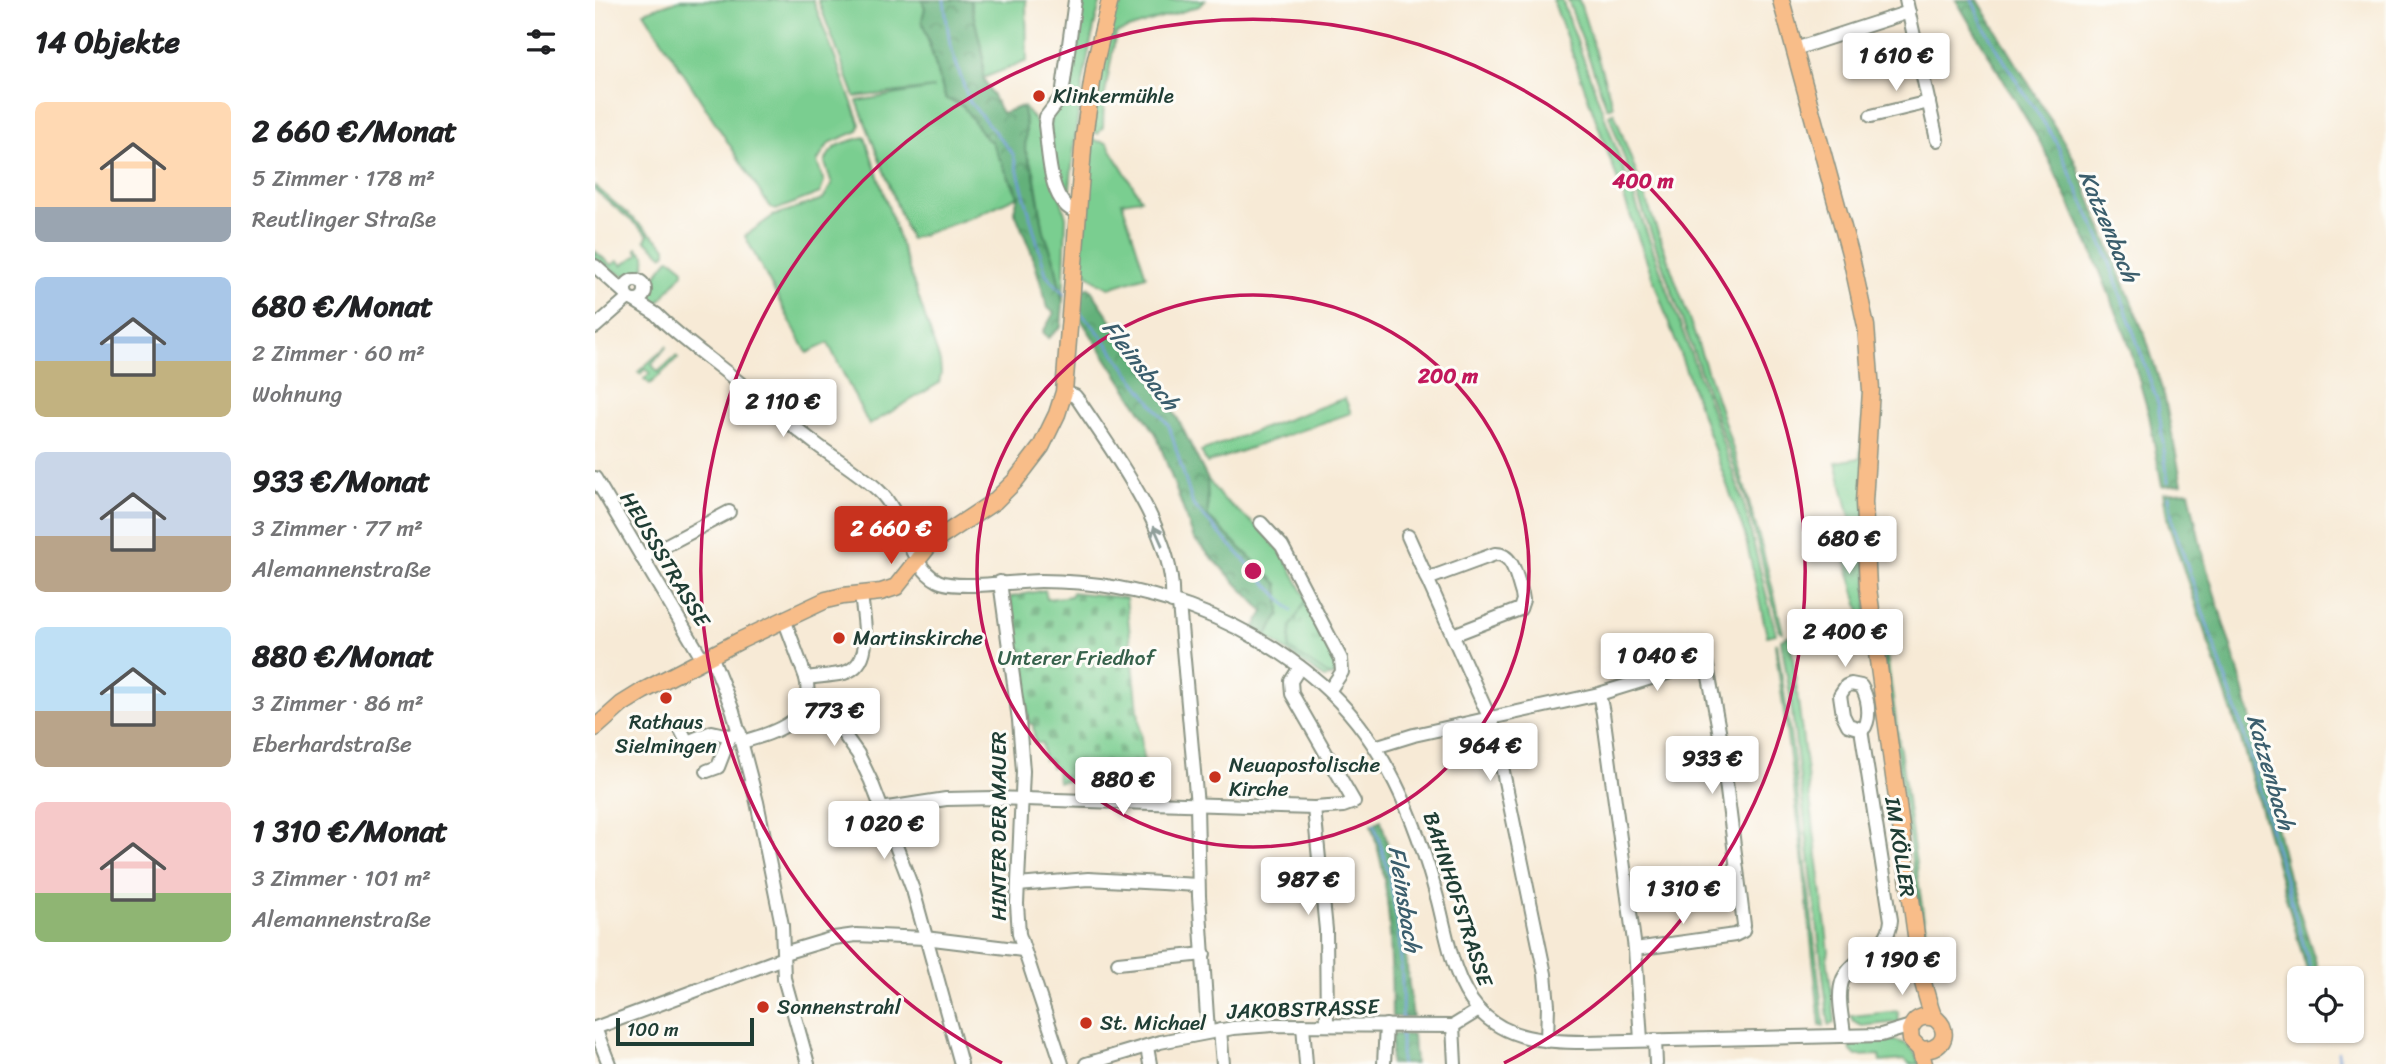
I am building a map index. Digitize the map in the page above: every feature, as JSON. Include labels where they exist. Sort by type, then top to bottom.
[{"type":"main road","points":[[595,728],[632,698],[784,619],[834,597],[881,592],[897,587],[930,544],[995,500],[1015,481],[1041,447],[1057,415],[1064,392],[1084,136],[1093,75],[1110,0]]},
{"type":"main road","points":[[1781,0],[1860,291],[1868,340],[1871,390],[1864,510],[1868,588],[1922,979],[1923,1041]]},
{"type":"street","points":[[1075,0],[1062,96],[1046,117],[1045,125],[1056,194],[1065,207],[1077,212]]},
{"type":"street","points":[[1795,49],[1908,6],[1937,139]]},
{"type":"street","points":[[1871,116],[1929,102]]},
{"type":"street","points":[[595,327],[633,296],[642,283],[620,278],[597,267]]},
{"type":"street","points":[[597,267],[633,296]]},
{"type":"street","points":[[631,280],[625,286],[633,296]]},
{"type":"street","name":"BAHNHOFSTRASSE","points":[[633,296],[776,412],[876,488],[892,506],[917,558],[931,576],[943,583],[1049,581],[1127,589],[1175,603],[1240,630],[1265,643],[1329,691],[1375,747],[1398,786],[1416,827],[1460,978],[1479,1010],[1505,1030],[1547,1041],[1884,1034],[1923,1041]]},
{"type":"street","points":[[1064,392],[1075,396],[1079,401],[1129,478],[1145,507],[1170,568],[1197,805],[1198,885],[1204,954],[1214,1031],[1223,1064]]},
{"type":"street","name":"HEUSSSTRASSE","points":[[595,478],[642,558],[707,658],[737,737],[769,855],[782,925],[788,998],[808,1064]]},
{"type":"street","points":[[642,558],[729,512]]},
{"type":"street","points":[[1261,523],[1282,546],[1341,659],[1342,672],[1329,691]]},
{"type":"street","points":[[1408,536],[1491,718],[1504,769],[1545,974],[1547,1041]]},
{"type":"street","points":[[1427,579],[1495,554],[1509,559],[1524,600],[1520,609],[1453,635]]},
{"type":"street","name":"HINTER DER MAUER","points":[[1000,582],[1019,720],[1023,798],[1017,919],[1023,950],[1062,1064]]},
{"type":"street","points":[[806,678],[847,672],[865,656],[861,594]]},
{"type":"street","points":[[680,728],[687,742],[712,732],[737,737],[781,729],[802,712],[809,696],[806,678],[784,619]]},
{"type":"street","points":[[1375,747],[1414,735],[1598,694],[1706,661],[1720,735],[1743,931],[1735,935],[1636,949]]},
{"type":"street","points":[[881,809],[946,799],[1023,798],[1314,808],[1343,806],[1354,802],[1291,694],[1291,681],[1300,667]]},
{"type":"street","points":[[1598,694],[1603,713],[1636,949],[1641,1040]]},
{"type":"street","points":[[807,703],[828,716],[846,737],[865,767],[913,890],[961,1064]]},
{"type":"street","name":"IM KÖLLER","points":[[1844,1035],[1840,999],[1842,983],[1847,973],[1885,941],[1891,920],[1861,729]]},
{"type":"street","points":[[707,771],[718,767],[737,737]]},
{"type":"street","points":[[1314,808],[1327,942],[1327,1025]]},
{"type":"street","points":[[1018,885],[1106,879],[1198,885]]},
{"type":"street","points":[[609,1064],[595,1028],[783,956],[844,936],[925,938],[1023,950]]},
{"type":"street","points":[[1118,963],[1204,954]]},
{"type":"street","points":[[1455,1064],[1453,1026],[1479,1010]]},
{"type":"street","name":"JAKOBSTRASSE","points":[[1086,1064],[1214,1031],[1273,1025],[1453,1026]]},
{"type":"street","points":[[1303,1025],[1306,1064]]},
{"type":"street","points":[[1384,1064],[1388,1026]]},
{"type":"street","points":[[1655,1040],[1656,1064]]},
{"type":"street","points":[[1147,1047],[1150,1064]]},
{"type":"green space","points":[[679,0],[813,0],[860,124],[858,131],[829,143],[817,162],[824,182],[820,193],[776,210],[769,206],[644,12]]},
{"type":"green space","points":[[818,0],[922,0],[925,8],[922,20],[945,98],[963,106],[986,139],[991,141],[1018,196],[975,216],[910,239],[857,101],[934,88],[855,97]]},
{"type":"green space","points":[[922,0],[970,0],[983,55],[983,78],[1002,113],[1020,107],[1023,110],[1026,125],[1025,150],[1033,171],[1044,232],[1055,262],[1063,303],[1061,327],[1048,338],[1043,332],[1054,313],[1048,308],[1032,254],[1014,210],[1018,196],[1015,185],[991,141],[986,139],[963,106],[946,99],[922,20],[925,8]]},
{"type":"green space","points":[[970,0],[1026,0],[1027,61],[983,78],[983,55]]},
{"type":"green space","points":[[1077,0],[1101,0],[1080,98],[1069,198],[1062,194],[1049,129],[1050,120],[1064,99]]},
{"type":"green space","points":[[1116,0],[1205,0],[1199,6],[1116,33],[1104,99],[1103,127],[1098,134],[1091,130],[1098,81]]},
{"type":"green space","points":[[1553,0],[1562,0],[1716,423],[1744,505],[1776,634],[1767,636],[1745,535]]},
{"type":"green space","points":[[1568,0],[1579,0],[1613,106],[1607,108]]},
{"type":"green space","points":[[1956,0],[1978,0],[2073,157],[2146,338],[2165,399],[2182,484],[2162,486],[2149,415],[2127,338],[2090,247],[2043,147]]},
{"type":"green space","points":[[1020,107],[1024,107],[1041,129],[1066,217],[1063,303],[1055,262],[1044,232],[1034,171],[1025,150],[1026,125]]},
{"type":"green space","points":[[1614,112],[1707,369],[1748,500],[1783,632],[1780,631],[1746,499],[1609,115]]},
{"type":"green space","points":[[865,137],[940,362],[941,373],[939,383],[869,425],[828,343],[807,353],[745,236],[773,216],[823,199],[832,184],[825,163],[831,151],[841,144]]},
{"type":"green space","points":[[1092,140],[1107,143],[1141,199],[1122,202],[1146,276],[1109,288],[1080,268],[1089,143]]},
{"type":"green space","points":[[595,186],[666,247],[666,253],[663,256],[645,240],[648,235],[595,190]]},
{"type":"green space","points":[[637,248],[645,255],[645,265],[636,275],[618,273],[595,259],[595,251],[611,265],[618,261],[622,265],[639,254]]},
{"type":"green space","points":[[669,259],[683,268],[683,273],[656,306],[651,293],[653,281]]},
{"type":"green space","points":[[1089,287],[1178,419],[1207,478],[1208,517],[1278,584],[1280,614],[1266,636],[1254,628],[1264,612],[1194,539],[1156,434],[1078,315],[1079,292]]},
{"type":"green space","points":[[667,346],[652,365],[658,372],[676,356],[678,358],[650,384],[644,379],[650,373],[646,369],[640,374],[638,372]]},
{"type":"green space","points":[[1868,358],[1867,612],[1861,614],[1842,549],[1857,545],[1836,462],[1860,458]]},
{"type":"green space","points":[[1345,398],[1351,413],[1207,463],[1201,451]]},
{"type":"green space","points":[[1207,478],[1221,497],[1278,544],[1340,663],[1334,676],[1324,678],[1266,636],[1280,614],[1278,584],[1208,517]]},
{"type":"green space","points":[[2189,491],[2203,556],[2242,683],[2288,876],[2317,966],[2306,966],[2241,740],[2168,523],[2163,493]]},
{"type":"green space","points":[[1874,523],[1877,582],[1935,999],[1926,960],[1875,600],[1871,528]]},
{"type":"green space","name":"Unterer Friedhof","points":[[1045,590],[1047,599],[1071,596],[1072,592],[1126,598],[1147,794],[1112,793],[1100,779],[1058,782],[1056,767],[1051,767],[1049,759],[1044,760],[1042,743],[1035,743],[1033,724],[1029,724],[1010,597]]},
{"type":"green space","points":[[1305,602],[1337,666],[1330,676],[1289,649],[1291,626]]},
{"type":"green space","points":[[1790,635],[1829,952],[1827,957],[1835,1020],[1829,1025],[1781,639]]},
{"type":"green space","points":[[1777,643],[1794,760],[1824,1026],[1820,1025]]},
{"type":"green space","points":[[1381,820],[1398,893],[1413,1017],[1392,1017],[1387,896],[1371,825]]},
{"type":"green space","points":[[1898,1011],[1899,1022],[1862,1026],[1854,1022],[1851,1016]]},
{"type":"green space","points":[[1392,1034],[1413,1035],[1415,1064],[1390,1064]]},
{"type":"green space","points":[[1855,1040],[1885,1040],[1906,1044],[1920,1064],[1910,1064],[1904,1060],[1880,1062],[1879,1055],[1856,1056],[1850,1046]]},
{"type":"waterway","name":"Fleinsbach","points":[[944,0],[950,45],[969,101],[1013,154],[1046,274],[1064,294]]},
{"type":"waterway","name":"Katzenbach","points":[[1972,0],[1983,25],[2054,138],[2106,252],[2158,403],[2168,482]]},
{"type":"waterway","name":"Fleinsbach","points":[[1078,310],[1096,329],[1169,426],[1193,505],[1292,611]]},
{"type":"waterway","name":"Katzenbach","points":[[2169,496],[2173,524],[2241,724],[2310,966]]},
{"type":"waterway","name":"Fleinsbach","points":[[1374,824],[1388,872],[1397,920],[1402,970],[1402,1020]]},
{"type":"waterway","name":"Fleinsbach","points":[[1401,1030],[1401,1064]]},
{"type":"waterway","points":[[2338,1052],[2339,1064]]},
{"type":"place","name":"Klinkermühle","points":[[1039,96]]},
{"type":"place","name":"Martinskirche","points":[[839,638]]},
{"type":"place","name":"Rathaus Sielmingen","points":[[666,698]]},
{"type":"place","name":"Neuapostolische Kirche","points":[[1215,777]]},
{"type":"place","name":"Sonnenstrahl","points":[[763,1007]]},
{"type":"place","name":"St. Michael","points":[[1086,1023]]}]
